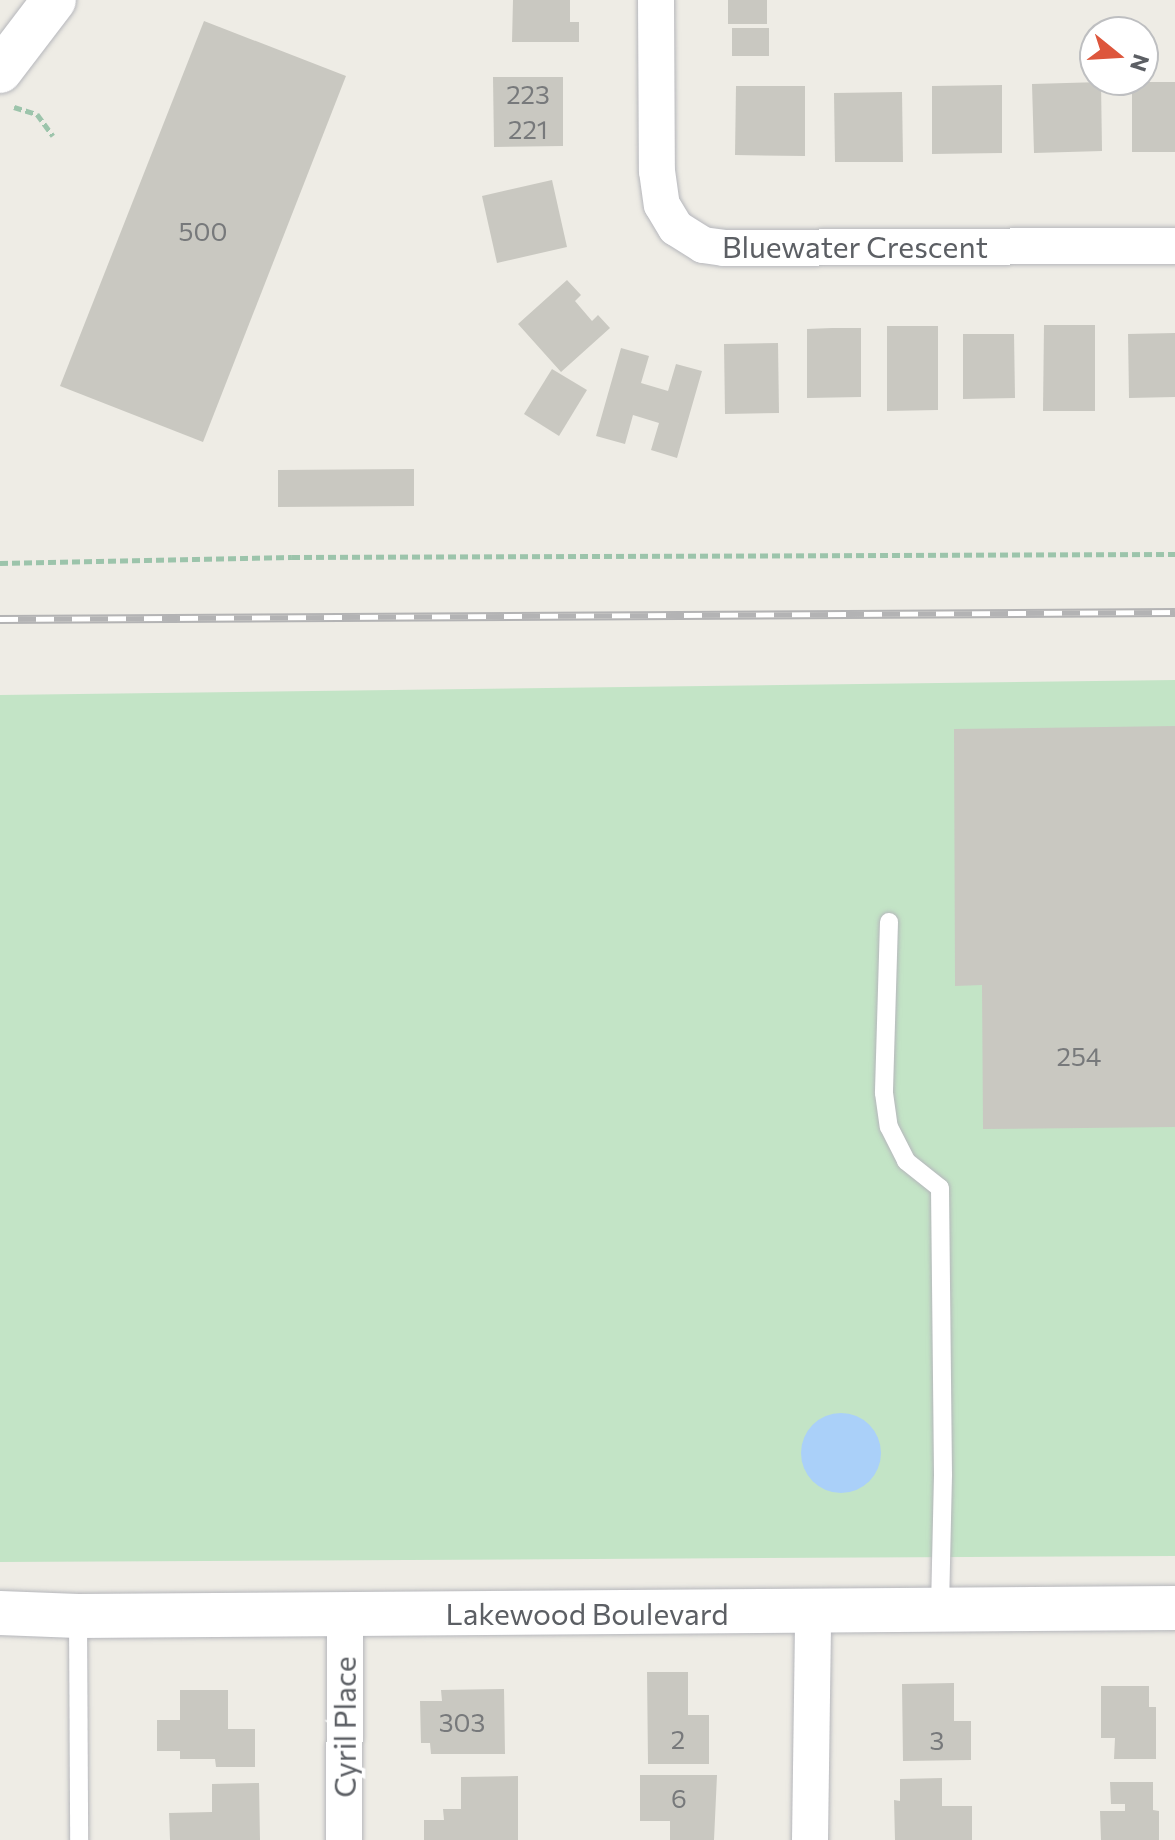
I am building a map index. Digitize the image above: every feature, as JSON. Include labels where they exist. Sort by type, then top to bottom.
[{"type":"street","points":[[0,71],[54,0]]},
{"type":"street","name":"Bluewater Crescent","points":[[656,0],[657,171],[662,205],[676,228],[703,245],[724,248],[1175,246]]},
{"type":"street","name":"Lakewood Boulevard","points":[[0,1613],[78,1616],[1175,1608]]},
{"type":"street","points":[[810,1840],[813,1612]]},
{"type":"street","name":"Cyril Place","points":[[344,1840],[345,1613]]},
{"type":"lane","points":[[889,922],[884,1093],[889,1127],[906,1161],[940,1188],[943,1475],[940,1610]]},
{"type":"lane","points":[[78,1616],[79,1840]]},
{"type":"path","points":[[0,102],[37,114],[53,136]]},
{"type":"path","points":[[0,563],[292,557],[1175,554]]},
{"type":"green space","points":[[1175,680],[1175,1556],[0,1562],[0,695]]},
{"type":"water","points":[[841,1413],[856,1416],[869,1425],[878,1438],[881,1453],[878,1468],[869,1481],[856,1490],[841,1493],[826,1490],[813,1481],[804,1468],[801,1453],[804,1438],[813,1425],[826,1416]]},
{"type":"building","points":[[513,0],[570,0],[570,22],[579,22],[579,42],[512,42]]},
{"type":"building","points":[[728,0],[767,0],[767,24],[728,24]]},
{"type":"building","points":[[204,21],[346,76],[203,442],[60,386]]},
{"type":"building","points":[[732,28],[769,28],[769,56],[732,56]]},
{"type":"building","points":[[493,77],[563,77],[563,146],[494,147]]},
{"type":"building","points":[[1159,82],[1175,82],[1175,152],[1132,152],[1132,96],[1159,96]]},
{"type":"building","points":[[1079,83],[1079,96],[1101,96],[1102,151],[1034,153],[1032,84]]},
{"type":"building","points":[[1002,85],[1002,153],[932,154],[932,86]]},
{"type":"building","points":[[736,86],[805,86],[805,156],[735,155]]},
{"type":"building","points":[[902,92],[903,162],[835,162],[834,93]]},
{"type":"building","points":[[552,180],[567,247],[497,263],[482,196]]},
{"type":"building","points":[[567,280],[581,295],[575,301],[592,321],[598,315],[610,328],[561,372],[518,324]]},
{"type":"building","points":[[1044,325],[1095,325],[1095,411],[1043,411]]},
{"type":"building","points":[[887,326],[938,326],[938,410],[887,411]]},
{"type":"building","points":[[861,328],[861,397],[807,398],[807,329]]},
{"type":"building","points":[[1175,333],[1175,397],[1129,398],[1128,334]]},
{"type":"building","points":[[963,334],[1014,334],[1015,398],[963,399]]},
{"type":"building","points":[[778,343],[779,413],[725,414],[724,344]]},
{"type":"building","points":[[621,348],[649,356],[641,383],[668,391],[676,364],[702,371],[677,458],[651,450],[659,423],[633,415],[625,444],[596,436]]},
{"type":"building","points":[[552,369],[587,390],[559,436],[524,414]]},
{"type":"building","points":[[414,469],[414,506],[278,507],[278,470]]},
{"type":"building","points":[[1175,726],[1175,1127],[983,1129],[982,985],[955,986],[954,729]]},
{"type":"building","points":[[647,1672],[688,1672],[688,1715],[709,1715],[709,1764],[648,1764]]},
{"type":"building","points":[[954,1683],[954,1721],[971,1721],[971,1760],[903,1761],[902,1684]]},
{"type":"building","points":[[1101,1686],[1149,1686],[1149,1707],[1156,1707],[1156,1759],[1114,1759],[1115,1738],[1101,1738]]},
{"type":"building","points":[[504,1689],[505,1754],[431,1754],[430,1743],[421,1743],[420,1701],[442,1701],[441,1690]]},
{"type":"building","points":[[180,1690],[228,1690],[228,1729],[255,1729],[255,1767],[216,1767],[215,1759],[180,1759],[180,1751],[157,1751],[157,1720],[180,1720]]},
{"type":"building","points":[[640,1775],[717,1775],[714,1840],[670,1840],[670,1821],[640,1821]]},
{"type":"building","points":[[518,1776],[518,1840],[424,1840],[424,1820],[444,1820],[443,1809],[461,1809],[461,1777]]},
{"type":"building","points":[[942,1778],[942,1806],[972,1806],[972,1840],[895,1840],[894,1800],[900,1801],[900,1779]]},
{"type":"building","points":[[1110,1782],[1153,1782],[1153,1810],[1159,1811],[1159,1840],[1101,1840],[1100,1811],[1125,1811],[1125,1804],[1111,1804]]},
{"type":"building","points":[[259,1783],[260,1840],[170,1840],[169,1813],[212,1812],[212,1784]]},
{"type":"railway","points":[[0,619],[1175,612]]}]
